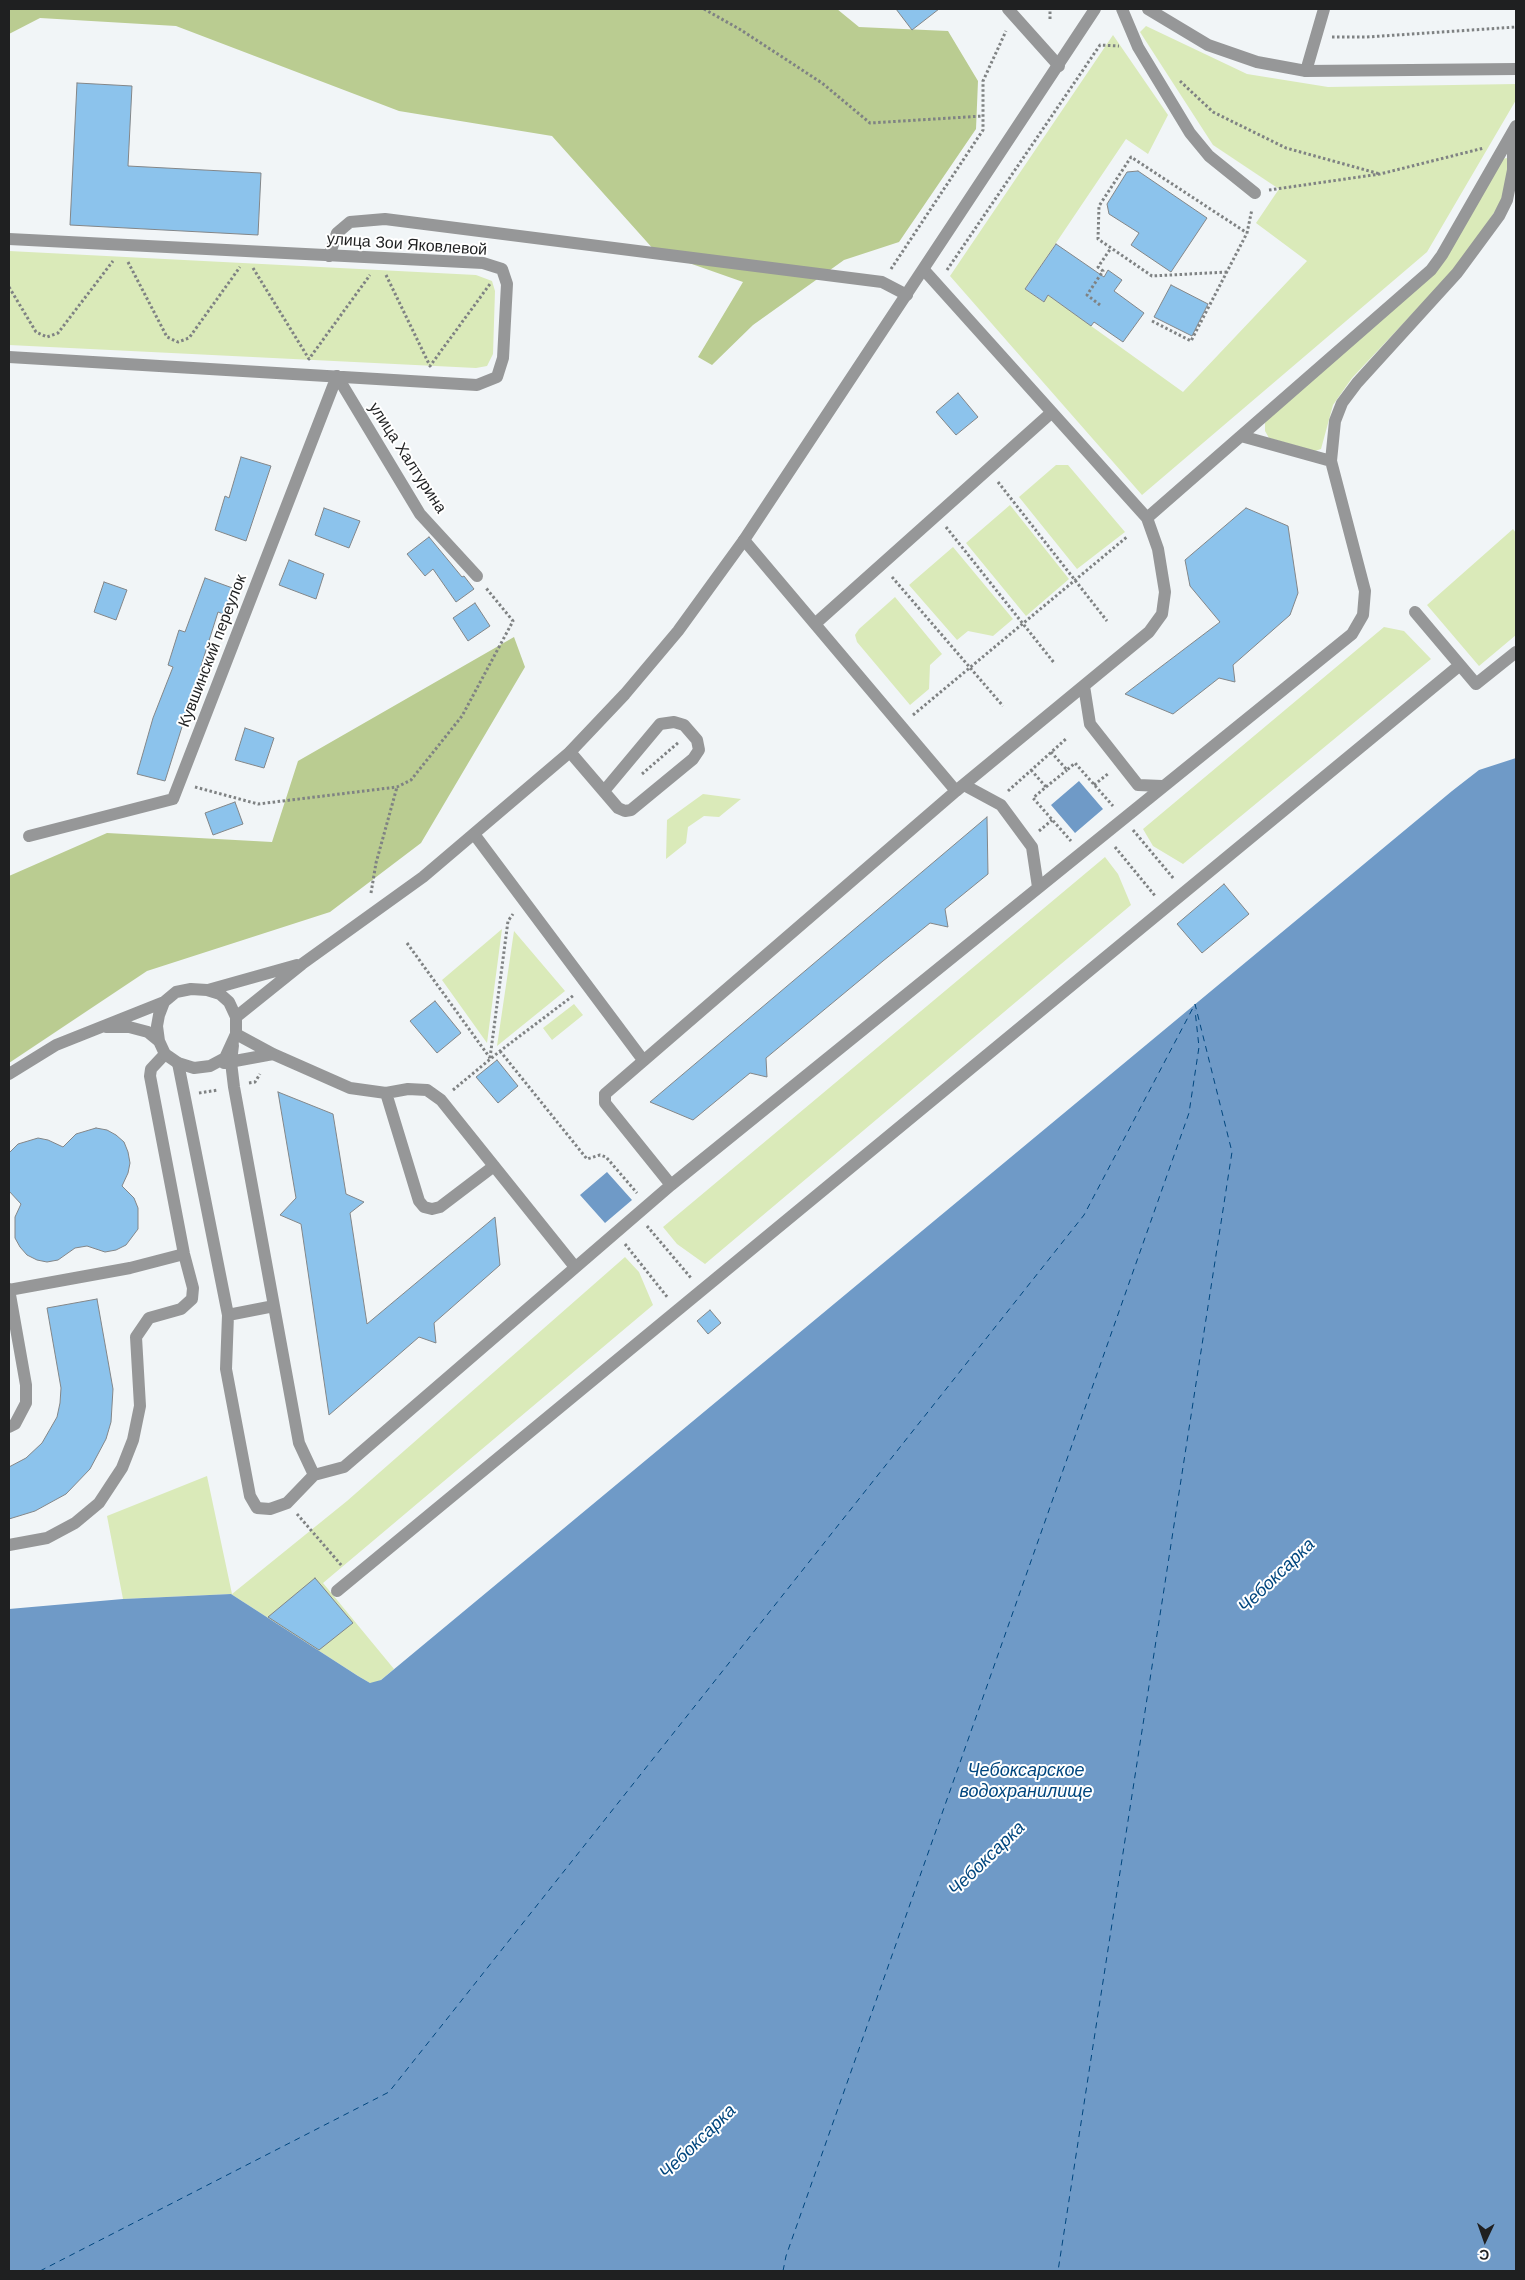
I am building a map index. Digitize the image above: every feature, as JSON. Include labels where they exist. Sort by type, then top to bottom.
[{"type":"street","points":[[236,1017],[302,964],[423,877],[570,752],[625,694],[678,631],[744,540],[1095,9]]},
{"type":"street","points":[[1122,9],[1138,47],[1190,133],[1210,156],[1255,193]]},
{"type":"street","points":[[1148,9],[1208,44],[1257,62],[1306,71],[1516,69]]},
{"type":"street","points":[[1306,71],[1324,9]]},
{"type":"street","points":[[1011,12],[1059,66]]},
{"type":"street","points":[[1147,518],[1431,270],[1442,255],[1512,134]]},
{"type":"street","points":[[178,1063],[228,1315],[226,1370],[250,1496],[257,1508],[270,1509],[287,1502],[314,1475],[344,1466],[671,1185],[1123,817],[1352,634],[1363,615],[1365,592],[1331,461],[1335,421],[1342,403],[1357,382],[1457,273],[1499,216],[1507,200],[1513,170],[1512,134]]},
{"type":"street","points":[[329,256],[337,233],[350,222],[385,218],[882,282],[906,295]]},
{"type":"street","name":"улица Зои Яковлевой","points":[[9,239],[484,263],[502,269],[506,284],[504,358],[497,378],[478,385],[9,357]]},
{"type":"street","points":[[671,1185],[605,1103],[606,1094],[643,1060],[960,788],[1149,632],[1162,614],[1165,592],[1158,550],[1147,518],[924,270]]},
{"type":"street","name":"улица Халтурина","points":[[337,376],[420,514],[477,576]]},
{"type":"street","name":"Кувшинский переулок","points":[[29,836],[173,799],[337,376]]},
{"type":"street","points":[[816,623],[1051,413]]},
{"type":"street","points":[[1241,436],[1331,461]]},
{"type":"street","points":[[744,540],[901,725],[960,788],[1001,805],[1032,847],[1038,887]]},
{"type":"street","points":[[1415,612],[1476,684],[1516,652]]},
{"type":"street","points":[[337,1591],[1460,665]]},
{"type":"street","points":[[1084,686],[1090,724],[1138,784],[1162,786]]},
{"type":"street","points":[[570,752],[618,808],[625,811],[631,810],[693,759],[698,750],[697,740],[684,725],[674,722],[660,724],[604,790]]},
{"type":"street","points":[[474,834],[643,1060]]},
{"type":"street","points":[[207,990],[302,964]]},
{"type":"street","points":[[9,1074],[56,1045],[164,1002],[176,992],[191,989],[207,990],[220,994],[229,1002],[236,1017],[231,1062],[274,1306],[299,1443],[314,1475]]},
{"type":"street","points":[[164,1002],[158,1020],[159,1041],[165,1054],[178,1063],[194,1068],[273,1054]]},
{"type":"street","points":[[99,1027],[129,1027],[148,1032],[159,1041]]},
{"type":"street","points":[[234,1040],[273,1054],[350,1088],[386,1093],[408,1089],[427,1090],[441,1100],[575,1267]]},
{"type":"street","points":[[210,1066],[225,1058],[234,1040]]},
{"type":"street","points":[[9,1545],[47,1538],[75,1523],[99,1503],[122,1468],[134,1440],[140,1406],[136,1337],[149,1318],[181,1309],[192,1299],[193,1288],[184,1254],[150,1076],[151,1069],[165,1054]]},
{"type":"street","points":[[386,1093],[419,1202],[424,1207],[432,1209],[440,1207],[494,1166]]},
{"type":"street","points":[[9,1427],[15,1424],[26,1403],[26,1385],[9,1290],[130,1268],[184,1254]]},
{"type":"street","points":[[228,1315],[274,1306]]},
{"type":"path","points":[[704,9],[822,83],[870,123],[983,116]]},
{"type":"path","points":[[1050,9],[1050,19]]},
{"type":"path","points":[[882,282],[983,130],[983,81],[1011,12]]},
{"type":"path","points":[[1316,37],[1367,37],[1516,26]]},
{"type":"path","points":[[937,285],[1100,45]]},
{"type":"path","points":[[1175,74],[1180,82],[1213,112],[1286,148],[1380,174]]},
{"type":"path","points":[[1152,321],[1191,341],[1247,233],[1255,193],[1380,174],[1512,134]]},
{"type":"path","points":[[1227,272],[1152,276],[1098,239],[1099,206],[1131,157],[1247,233]]},
{"type":"path","points":[[1100,305],[1087,295],[1103,271],[1098,267],[1111,248]]},
{"type":"path","points":[[9,287],[36,332],[47,337],[58,333],[116,257]]},
{"type":"path","points":[[125,257],[167,337],[178,342],[189,338],[243,263]]},
{"type":"path","points":[[250,264],[309,359]]},
{"type":"path","points":[[309,359],[373,270]]},
{"type":"path","points":[[384,271],[430,366]]},
{"type":"path","points":[[430,366],[492,281],[493,286]]},
{"type":"path","points":[[309,359],[318,360]]},
{"type":"path","points":[[421,366],[439,367]]},
{"type":"path","points":[[988,469],[1107,621]]},
{"type":"path","points":[[937,515],[1055,664]]},
{"type":"path","points":[[901,725],[1128,536]]},
{"type":"path","points":[[882,565],[1003,706]]},
{"type":"path","points":[[180,783],[258,804],[397,787],[411,780],[462,716],[514,621],[477,576]]},
{"type":"path","points":[[640,776],[683,738]]},
{"type":"path","points":[[1006,793],[1067,738]]},
{"type":"path","points":[[1051,752],[1067,770]]},
{"type":"path","points":[[1080,852],[1033,798],[1046,786],[1075,763],[1123,817]]},
{"type":"path","points":[[1031,770],[1046,786]]},
{"type":"path","points":[[367,917],[376,863],[397,787]]},
{"type":"path","points":[[1132,829],[1184,892]]},
{"type":"path","points":[[1113,845],[1165,908]]},
{"type":"path","points":[[490,1059],[508,921],[522,899]]},
{"type":"path","points":[[407,943],[490,1059]]},
{"type":"path","points":[[441,1100],[500,1051],[586,985]]},
{"type":"path","points":[[500,1051],[587,1160],[600,1155],[606,1157],[648,1205]]},
{"type":"path","points":[[198,1094],[223,1088]]},
{"type":"path","points":[[655,1234],[701,1290]]},
{"type":"path","points":[[632,1253],[677,1310]]},
{"type":"path","points":[[287,1502],[352,1578]]},
{"type":"green space","points":[[9,9],[837,9],[859,27],[948,31],[978,81],[976,129],[899,242],[844,260],[753,325],[712,365],[698,357],[743,282],[655,251],[552,136],[399,111],[176,26],[40,18],[9,34]]},
{"type":"green space","points":[[1146,26],[1247,74],[1328,87],[1516,84],[1516,100],[1427,252],[1142,495],[950,276],[1113,35],[1168,115],[1148,154],[1126,139],[1025,289],[1043,302],[1048,295],[1183,392],[1307,261],[1256,223],[1279,189],[1213,145],[1140,32]]},
{"type":"green space","points":[[1507,158],[1511,162],[1501,202],[1472,246],[1446,278],[1352,378],[1333,405],[1321,449],[1315,451],[1269,438],[1265,431],[1265,423],[1274,411],[1432,275],[1502,159]]},
{"type":"green space","points":[[9,251],[476,275],[492,281],[495,291],[493,354],[487,366],[476,368],[9,345]]},
{"type":"green space","points":[[1056,465],[1068,465],[1125,532],[1077,569],[1019,497]]},
{"type":"green space","points":[[1010,505],[1069,579],[1026,616],[966,543]]},
{"type":"green space","points":[[1513,529],[1516,533],[1516,635],[1479,666],[1427,605]]},
{"type":"green space","points":[[953,547],[1013,619],[993,636],[968,631],[957,640],[909,585]]},
{"type":"green space","points":[[895,597],[942,654],[930,665],[929,689],[910,705],[857,642],[855,635],[859,629]]},
{"type":"green space","points":[[1384,627],[1404,631],[1431,659],[1183,864],[1153,846],[1143,829]]},
{"type":"green space","points":[[514,637],[525,667],[421,843],[330,912],[147,971],[9,1063],[9,876],[107,833],[272,842],[298,761]]},
{"type":"green space","points":[[703,794],[741,799],[719,817],[704,816],[688,827],[686,843],[666,859],[667,820]]},
{"type":"green space","points":[[1105,857],[1118,874],[1131,905],[705,1264],[677,1244],[663,1227]]},
{"type":"green space","points":[[502,929],[487,1043],[442,980]]},
{"type":"green space","points":[[514,931],[565,991],[497,1046]]},
{"type":"green space","points":[[574,1004],[583,1015],[552,1040],[543,1028]]},
{"type":"green space","points":[[625,1257],[639,1272],[653,1305],[323,1583],[394,1669],[381,1680],[370,1683],[231,1594],[123,1599],[107,1516],[207,1476],[232,1594],[347,1501]]},
{"type":"water","name":"Чебоксарское водохранилище","points":[[1516,758],[1516,2271],[9,2271],[9,1609],[123,1599],[231,1594],[370,1683],[381,1680],[1452,791],[1479,770]]},
{"type":"water","points":[[1079,781],[1103,809],[1075,833],[1051,805]]},
{"type":"water","points":[[607,1172],[632,1200],[605,1223],[580,1195]]},
{"type":"building","points":[[896,9],[939,9],[912,30]]},
{"type":"building","points":[[77,83],[132,86],[128,166],[261,173],[258,235],[70,225]]},
{"type":"building","points":[[1138,171],[1207,218],[1171,272],[1131,245],[1139,233],[1109,214],[1107,204],[1127,172]]},
{"type":"building","points":[[1056,244],[1104,277],[1108,270],[1122,280],[1114,291],[1144,313],[1123,342],[1094,322],[1091,326],[1048,295],[1044,302],[1025,289]]},
{"type":"building","points":[[1171,285],[1208,304],[1192,336],[1154,317]]},
{"type":"building","points":[[958,393],[978,417],[956,435],[936,412]]},
{"type":"building","points":[[241,457],[271,466],[246,541],[215,530],[225,496],[229,498]]},
{"type":"building","points":[[324,508],[360,521],[349,548],[315,535]]},
{"type":"building","points":[[1246,508],[1288,526],[1298,593],[1290,615],[1233,665],[1235,682],[1219,678],[1173,714],[1125,694],[1220,622],[1190,586],[1185,560]]},
{"type":"building","points":[[429,537],[474,589],[456,602],[433,569],[425,576],[407,554]]},
{"type":"building","points":[[289,560],[324,574],[316,599],[279,585]]},
{"type":"building","points":[[205,578],[238,590],[228,616],[218,612],[165,781],[137,774],[153,718],[173,667],[168,665],[179,630],[185,632]]},
{"type":"building","points":[[104,582],[127,590],[116,620],[94,612]]},
{"type":"building","points":[[475,603],[490,626],[468,641],[453,618]]},
{"type":"building","points":[[245,728],[274,738],[264,768],[235,760]]},
{"type":"building","points":[[235,802],[243,824],[213,835],[205,813]]},
{"type":"building","points":[[987,817],[988,874],[945,909],[948,927],[930,923],[883,961],[766,1058],[767,1077],[750,1073],[693,1120],[650,1102]]},
{"type":"building","points":[[1224,884],[1249,914],[1202,953],[1177,924]]},
{"type":"building","points":[[435,1001],[461,1033],[437,1053],[410,1021]]},
{"type":"building","points":[[497,1060],[518,1086],[498,1103],[476,1077]]},
{"type":"building","points":[[278,1092],[333,1114],[346,1194],[364,1202],[350,1213],[367,1324],[495,1217],[500,1265],[434,1323],[436,1343],[419,1337],[329,1415],[301,1224],[280,1215],[296,1198]]},
{"type":"building","points":[[96,1128],[107,1130],[124,1142],[130,1163],[122,1186],[134,1198],[138,1208],[138,1229],[126,1245],[116,1250],[105,1252],[87,1246],[75,1248],[58,1260],[47,1262],[37,1260],[27,1255],[15,1238],[15,1217],[21,1204],[9,1191],[9,1153],[18,1144],[38,1138],[48,1140],[63,1147],[76,1134]]},
{"type":"building","points":[[97,1299],[113,1389],[111,1422],[106,1439],[90,1469],[66,1494],[35,1511],[9,1519],[9,1467],[26,1458],[42,1443],[57,1417],[60,1403],[61,1388],[47,1308]]},
{"type":"building","points":[[710,1310],[721,1323],[708,1334],[697,1321]]},
{"type":"building","points":[[315,1578],[353,1623],[319,1650],[268,1617]]},
{"type":"ferry route","points":[[40,2271],[389,2092],[1084,1215],[1195,1004],[1232,1152],[1058,2271]]},
{"type":"ferry route","points":[[783,2271],[786,2256],[1189,1113],[1199,1047],[1195,1010]]},
{"type":"water label","name":"Чебоксарка","points":[[1277,1576]]},
{"type":"water label","name":"Чебоксарка","points":[[987,1859]]},
{"type":"water label","name":"Чебоксарка","points":[[698,2142]]}]
